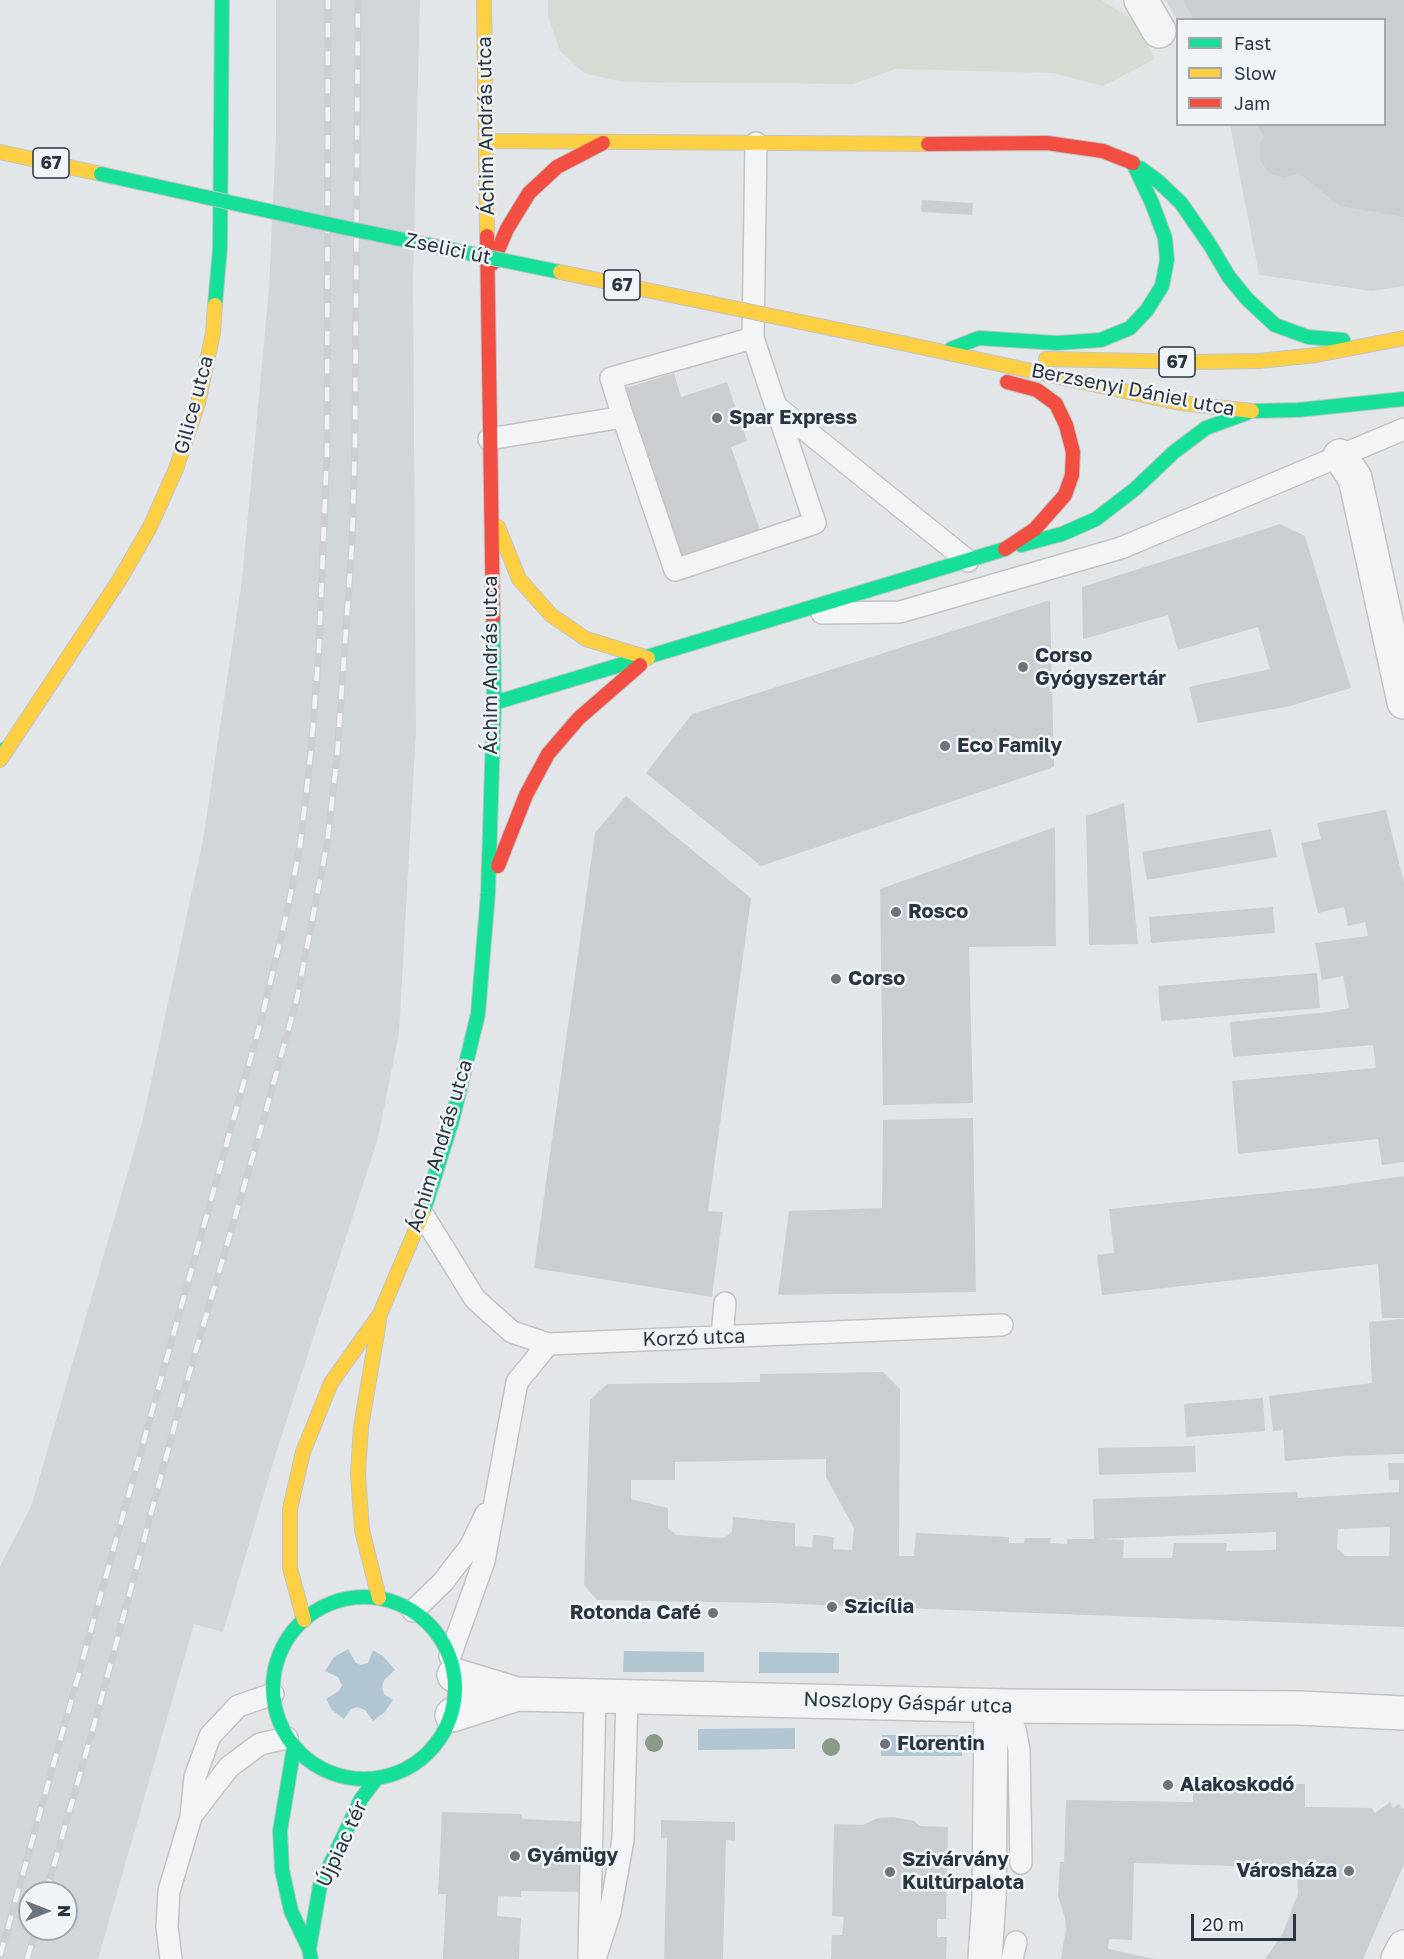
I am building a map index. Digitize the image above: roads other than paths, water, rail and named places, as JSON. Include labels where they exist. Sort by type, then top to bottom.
[{"type":"street","name":"Gilice utca","points":[[2,754],[120,579],[150,527],[176,469],[198,403],[213,333],[220,248],[222,0]]},
{"type":"street","name":"Áchim András utca","points":[[304,1620],[290,1568],[290,1509],[303,1452],[331,1383],[380,1314],[423,1215],[452,1121],[478,1014],[488,893],[494,703],[484,0]]},
{"type":"street","points":[[1141,0],[1159,31]]},
{"type":"street","points":[[485,141],[1047,144],[1103,151],[1132,163],[1159,182],[1181,203],[1210,244],[1229,277],[1247,299],[1275,325],[1308,337],[1383,343]]},
{"type":"street","points":[[488,274],[507,229],[529,193],[558,167],[604,142]]},
{"type":"street","name":"Zselici út","points":[[0,152],[346,228],[897,342]]},
{"type":"street","points":[[943,352],[979,338],[1058,343],[1101,339],[1130,328],[1147,310],[1162,286],[1167,260],[1162,229],[1132,163]]},
{"type":"street","name":"Berzsenyi Dániel utca","points":[[970,357],[1192,362],[1259,361],[1316,355],[1404,338]]},
{"type":"street","name":"Berzsenyi Dániel utca","points":[[897,342],[1180,403],[1250,411],[1298,410],[1404,399]]},
{"type":"street","points":[[943,352],[974,374]]},
{"type":"street","points":[[995,379],[1037,390],[1056,404],[1066,425],[1073,452],[1072,476],[1065,495],[1035,529],[1005,549]]},
{"type":"street","points":[[494,703],[1005,549],[1062,534],[1096,519],[1136,489],[1174,452],[1206,428],[1250,411]]},
{"type":"street","points":[[1340,456],[1355,478],[1404,702]]},
{"type":"street","points":[[490,509],[519,579],[551,615],[586,639],[648,658]]},
{"type":"street","points":[[488,893],[526,795],[548,754],[579,718],[648,658]]},
{"type":"street","name":"Áchim András utca","points":[[379,1598],[362,1530],[358,1474],[361,1427],[380,1314]]},
{"type":"street","points":[[352,1598],[379,1598],[413,1611],[435,1630],[452,1665],[456,1694],[452,1715],[443,1736],[426,1756],[398,1773],[377,1778],[346,1778],[315,1765],[290,1743],[277,1717],[273,1694],[275,1671],[280,1653],[290,1635],[304,1620],[326,1605],[352,1598]]},
{"type":"street","name":"Noszlopy Gáspár utca","points":[[452,1665],[517,1694]]},
{"type":"street","name":"Noszlopy Gáspár utca","points":[[452,1715],[517,1694],[991,1706],[1300,1708],[1404,1713]]},
{"type":"street","points":[[985,1959],[990,1898],[991,1706]]},
{"type":"street","name":"Újpiac tér","points":[[290,1743],[280,1832],[282,1870],[291,1911],[310,1954]]},
{"type":"street","name":"Újpiac tér","points":[[310,1954],[320,1886],[361,1799],[377,1778]]},
{"type":"street","points":[[1398,1959],[1404,1947]]},
{"type":"lane","points":[[753,338],[611,378],[622,417],[675,570],[815,523],[753,338],[756,143]]},
{"type":"lane","points":[[777,407],[968,561]]},
{"type":"lane","points":[[489,439],[622,417]]},
{"type":"lane","points":[[788,614],[900,612],[1121,548],[1404,429]]},
{"type":"lane","points":[[423,1215],[475,1299],[512,1332],[548,1344],[517,1382],[484,1561],[452,1665]]},
{"type":"lane","points":[[722,1336],[724,1303]]},
{"type":"lane","name":"Korzó utca","points":[[548,1344],[1002,1325]]},
{"type":"lane","points":[[413,1611],[443,1582],[470,1547],[496,1495]]},
{"type":"lane","points":[[171,1959],[166,1927],[170,1891],[191,1817],[195,1777],[210,1736],[238,1706],[273,1694]]},
{"type":"lane","points":[[589,1959],[611,1696]]},
{"type":"lane","points":[[595,1959],[610,1912],[623,1840],[611,1696]]},
{"type":"lane","points":[[991,1706],[1006,1716],[1015,1729],[1019,1750],[1021,1863]]},
{"type":"lane","points":[[191,1817],[229,1767],[260,1744],[290,1743]]},
{"type":"water","points":[[348,1649],[356,1663],[361,1665],[368,1663],[373,1650],[383,1656],[395,1670],[384,1680],[382,1687],[384,1694],[393,1700],[385,1712],[373,1721],[365,1710],[358,1707],[351,1709],[344,1719],[332,1710],[326,1699],[339,1691],[342,1685],[338,1677],[325,1671],[334,1657]]},
{"type":"water","points":[[624,1651],[704,1652],[704,1672],[623,1672]]},
{"type":"water","points":[[759,1652],[839,1653],[839,1673],[759,1673]]},
{"type":"water","points":[[795,1728],[795,1749],[698,1750],[698,1729]]},
{"type":"water","points":[[882,1735],[962,1735],[962,1756],[881,1756]]},
{"type":"railway","points":[[0,1956],[262,1017],[300,846],[311,751],[319,648],[327,451],[328,0]]},
{"type":"railway","points":[[49,1881],[98,1711],[182,1398],[297,998],[327,844],[337,757],[352,544],[355,443],[358,0]]},
{"type":"railway","points":[[27,1959],[32,1941]]},
{"type":"place","name":"Spar Express","points":[[717,418]]},
{"type":"place","name":"Corso Gyógyszertár","points":[[1023,667]]},
{"type":"place","name":"Eco Family","points":[[945,746]]},
{"type":"place","name":"Rosco","points":[[896,912]]},
{"type":"place","name":"Corso","points":[[836,979]]},
{"type":"place","name":"Szicília","points":[[832,1607]]},
{"type":"place","name":"Rotonda Café","points":[[713,1613]]},
{"type":"place","name":"Florentin","points":[[885,1744]]},
{"type":"place","name":"Alakoskodó","points":[[1168,1785]]},
{"type":"place","name":"Gyámügy","points":[[515,1856]]},
{"type":"place","name":"Városháza","points":[[1349,1871]]},
{"type":"place","name":"Szivárvány Kultúrpalota","points":[[890,1872]]}]
